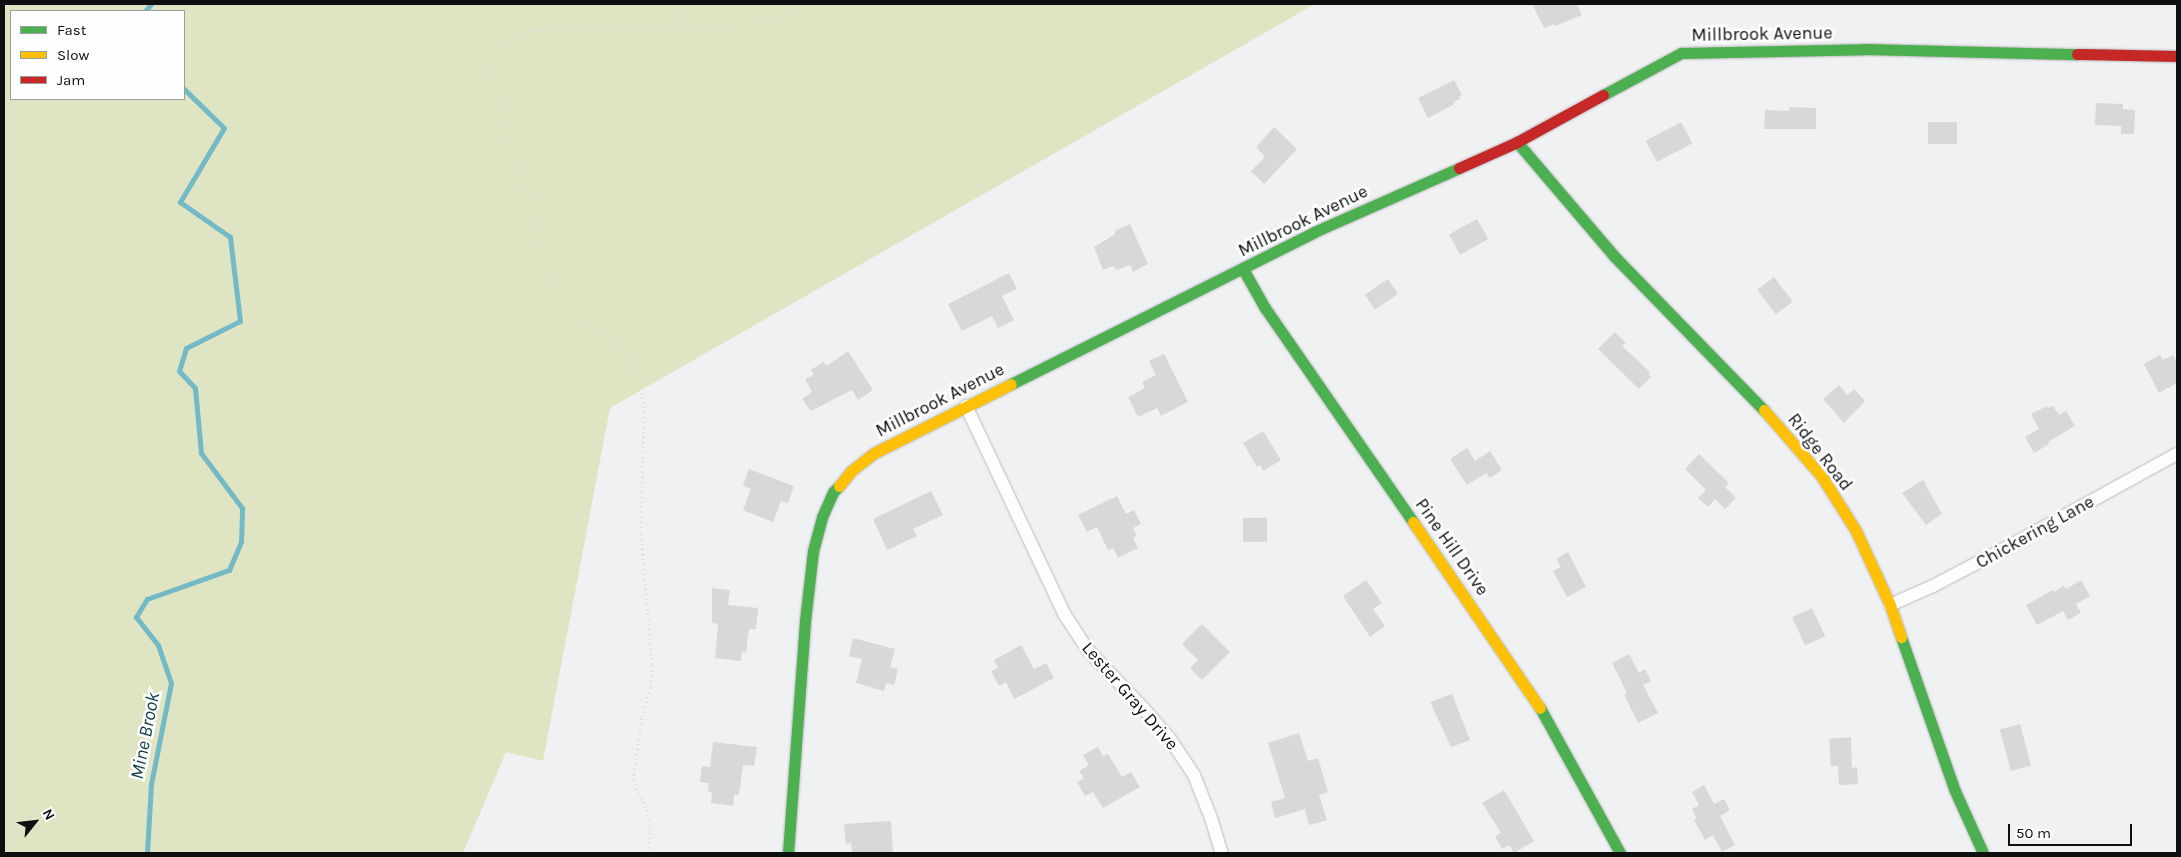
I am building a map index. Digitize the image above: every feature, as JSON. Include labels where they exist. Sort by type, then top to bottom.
[{"type":"street","name":"Millbrook Avenue","points":[[788,853],[805,621],[813,551],[822,517],[833,492],[851,471],[874,453],[1314,232],[1517,142],[1681,53],[1865,49],[2177,56]]},
{"type":"street","name":"Ridge Road","points":[[1517,142],[1614,256],[1781,427],[1822,477],[1856,531],[1890,605],[1948,775],[1983,853]]},
{"type":"street","name":"Pine Hill Drive","points":[[1243,269],[1265,308],[1523,680],[1551,725],[1620,853]]},
{"type":"street","name":"Lester Gray Drive","points":[[966,406],[1064,616],[1086,650],[1144,709],[1170,739],[1194,774],[1212,818],[1222,853]]},
{"type":"street","name":"Chickering Lane","points":[[1890,605],[1932,586],[2013,544],[2177,454]]},
{"type":"path","points":[[667,28],[688,4]]},
{"type":"path","points":[[649,853],[650,825],[646,807],[635,785],[634,774],[642,718],[650,686],[652,664],[641,532],[644,403],[636,371],[623,349],[610,337],[578,322],[564,301],[544,250],[534,208],[504,131],[492,66],[498,52],[506,43],[528,31],[667,28],[700,30],[734,26],[774,17],[811,4]]},
{"type":"green space","points":[[4,4],[1315,4],[610,408],[543,761],[506,752],[463,853],[4,853]]},
{"type":"building","points":[[1532,4],[1577,4],[1582,15],[1555,26],[1554,24],[1544,28]]},
{"type":"building","points":[[1454,80],[1462,95],[1459,96],[1460,99],[1453,102],[1455,104],[1428,118],[1418,98]]},
{"type":"building","points":[[2096,103],[2123,104],[2123,109],[2135,110],[2134,134],[2121,134],[2121,126],[2095,125]]},
{"type":"building","points":[[1789,107],[1816,108],[1816,129],[1764,129],[1765,110],[1789,111]]},
{"type":"building","points":[[1681,122],[1692,143],[1657,162],[1646,141]]},
{"type":"building","points":[[1928,122],[1957,122],[1957,144],[1928,144]]},
{"type":"building","points":[[1274,127],[1297,149],[1264,184],[1251,171],[1265,157],[1256,147]]},
{"type":"building","points":[[1477,219],[1488,239],[1460,255],[1449,235]]},
{"type":"building","points":[[1130,224],[1148,264],[1133,272],[1130,265],[1117,270],[1113,266],[1103,270],[1094,247],[1114,235],[1116,230]]},
{"type":"building","points":[[1009,273],[1017,289],[1002,296],[1014,320],[998,328],[992,316],[962,331],[948,304]]},
{"type":"building","points":[[1774,277],[1793,302],[1776,314],[1757,290]]},
{"type":"building","points":[[1388,279],[1398,294],[1375,310],[1365,295]]},
{"type":"building","points":[[1615,332],[1626,343],[1622,346],[1650,372],[1648,374],[1651,377],[1639,389],[1598,349]]},
{"type":"building","points":[[848,351],[873,390],[858,400],[852,390],[811,411],[802,399],[812,392],[805,379],[814,375],[811,370],[823,362],[827,366]]},
{"type":"building","points":[[1164,354],[1188,402],[1161,416],[1157,408],[1138,417],[1128,397],[1145,388],[1142,382],[1156,375],[1149,361]]},
{"type":"building","points":[[2160,355],[2163,360],[2173,355],[2177,364],[2177,383],[2159,393],[2144,364]]},
{"type":"building","points":[[1839,385],[1847,395],[1854,389],[1865,401],[1844,423],[1823,399]]},
{"type":"building","points":[[2047,406],[2048,408],[2053,406],[2059,415],[2066,411],[2075,426],[2034,453],[2025,437],[2039,429],[2031,414]]},
{"type":"building","points":[[1263,431],[1281,460],[1263,471],[1260,465],[1257,467],[1243,443]]},
{"type":"building","points":[[1467,448],[1475,461],[1490,451],[1502,470],[1490,478],[1486,473],[1467,485],[1450,459]]},
{"type":"building","points":[[1699,454],[1729,483],[1725,487],[1736,498],[1725,509],[1715,499],[1708,507],[1698,498],[1706,490],[1685,469]]},
{"type":"building","points":[[749,469],[794,486],[788,503],[781,501],[773,522],[743,510],[751,489],[743,485]]},
{"type":"building","points":[[1923,480],[1942,514],[1926,525],[1902,493]]},
{"type":"building","points":[[931,491],[943,515],[913,529],[917,536],[887,550],[873,519]]},
{"type":"building","points":[[1117,496],[1126,514],[1134,510],[1141,524],[1133,528],[1137,536],[1133,538],[1138,548],[1118,558],[1113,548],[1108,550],[1097,527],[1087,532],[1078,515]]},
{"type":"building","points":[[1243,518],[1267,518],[1267,542],[1243,542]]},
{"type":"building","points":[[1568,552],[1586,587],[1567,597],[1553,571],[1561,567],[1556,559]]},
{"type":"building","points":[[1366,580],[1382,603],[1373,609],[1385,626],[1370,637],[1343,596]]},
{"type":"building","points":[[2081,580],[2090,596],[2076,604],[2081,613],[2068,620],[2063,611],[2037,625],[2026,605],[2053,590],[2054,592],[2064,586],[2066,589]]},
{"type":"building","points":[[712,588],[730,590],[728,605],[758,608],[756,629],[749,629],[746,653],[742,652],[741,661],[715,658],[718,624],[712,623]]},
{"type":"building","points":[[1812,608],[1825,636],[1805,645],[1792,617]]},
{"type":"building","points":[[1202,624],[1230,652],[1202,680],[1190,668],[1198,660],[1182,644]]},
{"type":"building","points":[[853,638],[895,649],[890,667],[898,669],[894,685],[886,683],[884,691],[856,683],[862,659],[849,656]]},
{"type":"building","points":[[1021,645],[1034,669],[1046,663],[1054,678],[1014,699],[1006,682],[999,686],[991,671],[998,668],[994,660]]},
{"type":"building","points":[[1629,654],[1639,673],[1645,669],[1651,681],[1643,685],[1658,713],[1638,723],[1624,695],[1627,693],[1612,663]]},
{"type":"building","points":[[1452,694],[1470,740],[1451,747],[1430,702]]},
{"type":"building","points":[[2020,724],[2031,766],[2011,771],[2000,729]]},
{"type":"building","points":[[1299,733],[1308,761],[1318,758],[1328,792],[1319,795],[1327,820],[1309,825],[1305,809],[1275,818],[1271,802],[1285,798],[1268,743]]},
{"type":"building","points":[[1851,737],[1852,768],[1857,767],[1858,784],[1839,785],[1838,766],[1831,766],[1829,739]]},
{"type":"building","points":[[713,742],[757,747],[754,766],[743,765],[739,795],[734,795],[733,806],[711,803],[712,792],[708,792],[709,783],[700,782],[702,766],[710,767]]},
{"type":"building","points":[[1098,747],[1103,756],[1108,754],[1122,777],[1131,772],[1140,787],[1103,808],[1093,792],[1085,796],[1077,782],[1084,778],[1079,771],[1089,765],[1083,755]]},
{"type":"building","points":[[1704,785],[1714,804],[1724,799],[1730,810],[1720,816],[1735,845],[1722,852],[1713,835],[1705,840],[1694,820],[1697,819],[1692,809],[1699,805],[1692,792]]},
{"type":"building","points":[[1504,790],[1534,841],[1514,853],[1509,845],[1502,849],[1495,836],[1501,833],[1482,803]]},
{"type":"building","points":[[891,821],[893,853],[852,853],[851,843],[846,844],[844,824]]},
{"type":"waterway","name":"Mine Brook","points":[[146,10],[151,4]]},
{"type":"waterway","name":"Mine Brook","points":[[147,853],[151,784],[171,683],[158,645],[136,617],[147,599],[229,570],[241,542],[242,508],[201,453],[195,388],[179,371],[186,348],[240,321],[230,237],[180,202],[224,128],[185,90]]},
{"type":"traffic: fast","points":[[1603,95],[1681,53],[1865,49],[2077,54]]},
{"type":"traffic: fast","points":[[1517,142],[1614,256],[1764,410]]},
{"type":"traffic: fast","points":[[1011,384],[1314,232],[1459,168]]},
{"type":"traffic: fast","points":[[1243,269],[1265,308],[1413,522]]},
{"type":"traffic: fast","points":[[788,853],[805,621],[813,551],[822,517],[833,492],[839,486]]},
{"type":"traffic: fast","points":[[1901,637],[1955,791],[1983,853]]},
{"type":"traffic: fast","points":[[1540,708],[1620,853]]},
{"type":"traffic: slow","points":[[839,486],[851,471],[874,453],[1011,384]]},
{"type":"traffic: slow","points":[[1764,410],[1822,477],[1856,531],[1890,605],[1901,637]]},
{"type":"traffic: slow","points":[[1413,522],[1540,708]]},
{"type":"traffic: jam","points":[[2077,54],[2177,56]]},
{"type":"traffic: jam","points":[[1459,168],[1517,142],[1603,95]]}]
